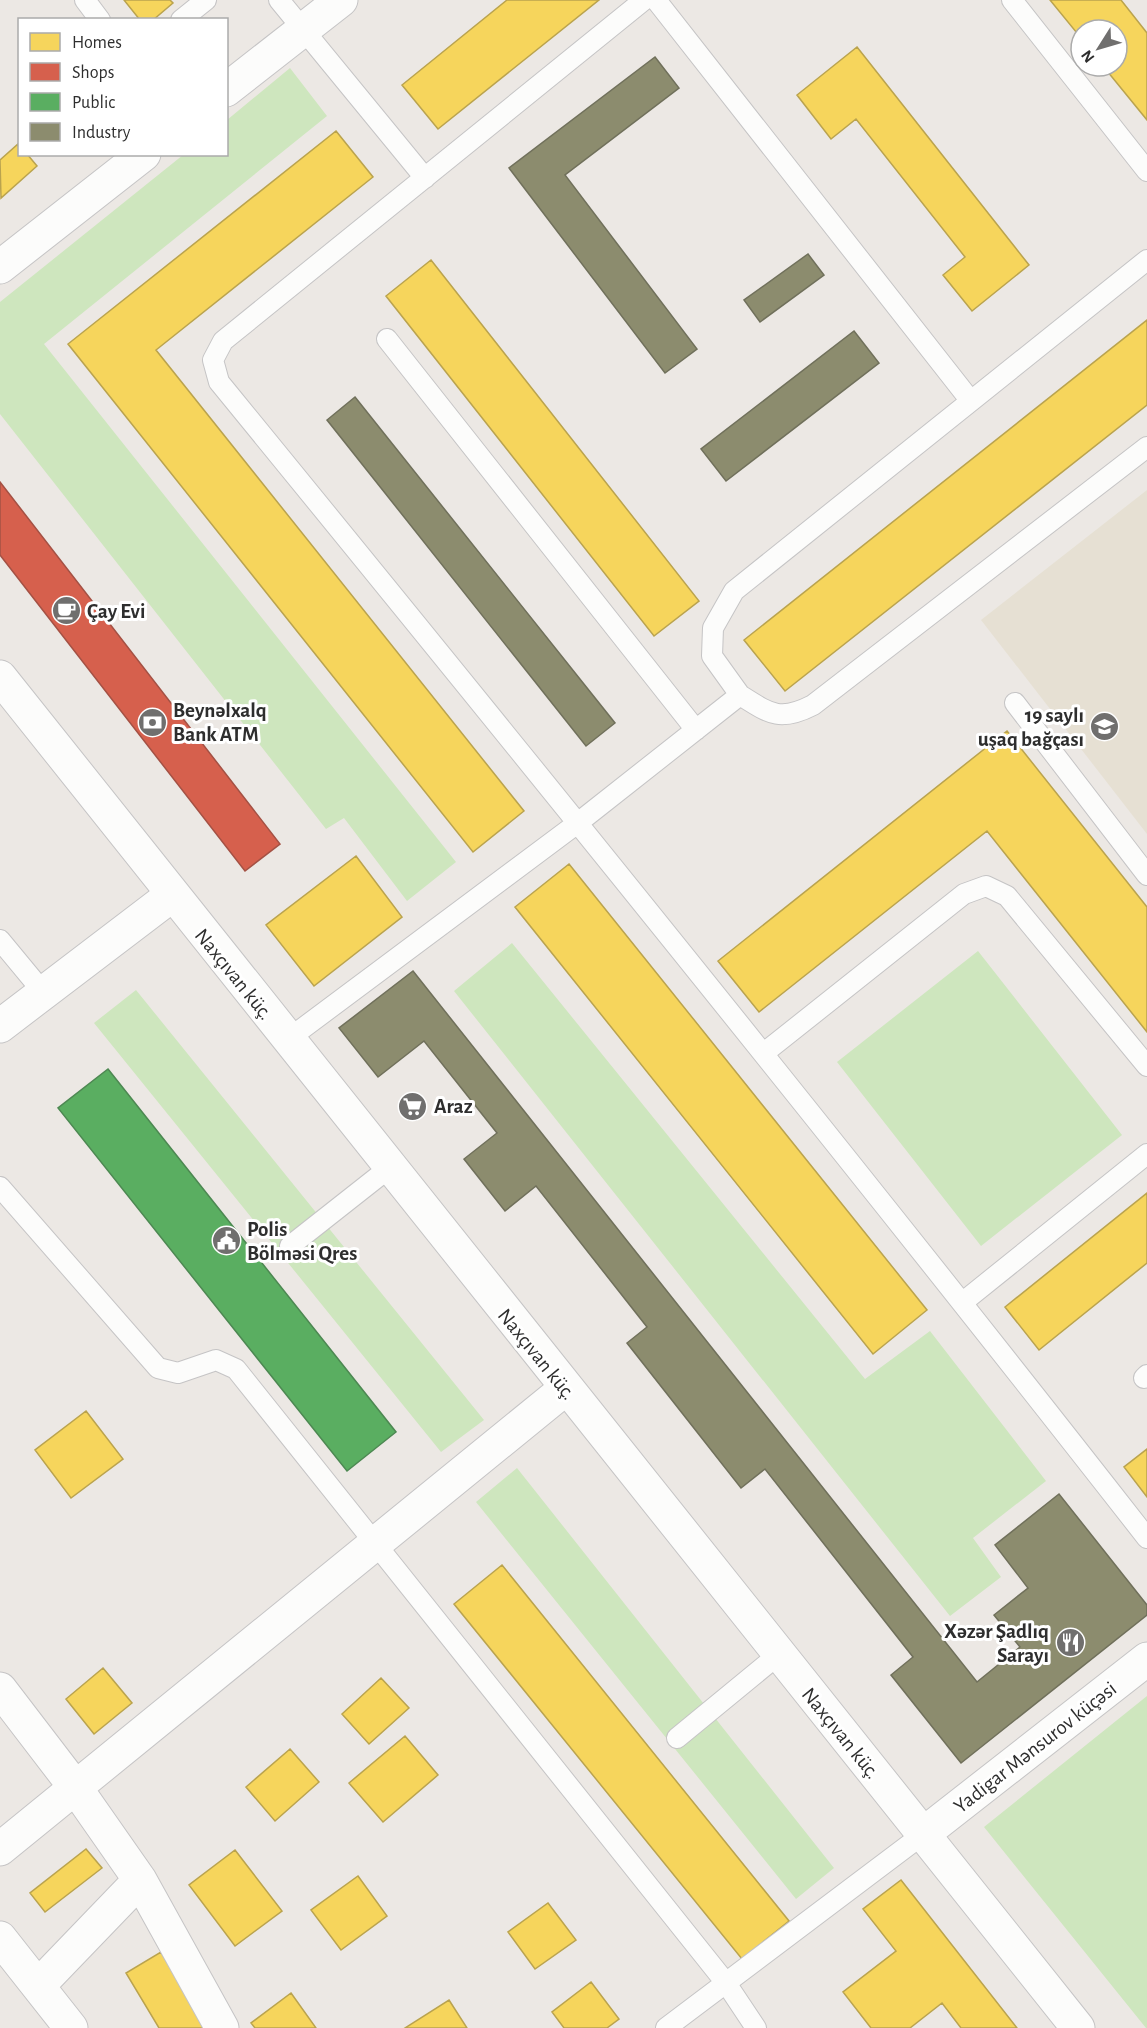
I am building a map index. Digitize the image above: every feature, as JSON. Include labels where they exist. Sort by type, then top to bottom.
[{"type":"street","points":[[228,88],[341,0]]},
{"type":"street","points":[[0,267],[141,156]]},
{"type":"street","name":"Naxçıvan küç.","points":[[0,677],[565,1389],[1078,2028]]},
{"type":"street","points":[[0,1026],[172,895]]},
{"type":"street","points":[[0,1849],[565,1389]]},
{"type":"street","name":"Yadigar Mənsurov küçəsi","points":[[922,1835],[1147,1659]]},
{"type":"street","points":[[0,1689],[75,1787],[140,1880],[222,2028]]},
{"type":"street","points":[[38,1986],[140,1880]]},
{"type":"street","points":[[0,1938],[71,2028]]},
{"type":"lane","points":[[85,0],[98,18]]},
{"type":"lane","points":[[184,18],[206,0]]},
{"type":"lane","points":[[279,0],[425,178]]},
{"type":"lane","points":[[645,0],[223,341],[213,360],[219,382],[579,822],[963,1302],[1147,1538]]},
{"type":"lane","points":[[656,0],[970,400]]},
{"type":"lane","points":[[1012,0],[1147,171]]},
{"type":"lane","points":[[1147,260],[734,591],[713,628],[712,656],[740,695],[770,714],[792,716],[813,705],[1147,447]]},
{"type":"lane","points":[[387,339],[696,730]]},
{"type":"lane","points":[[287,1040],[579,822],[740,695]]},
{"type":"lane","points":[[1015,703],[1147,875]]},
{"type":"lane","points":[[764,1053],[964,894],[986,886],[1007,896],[1147,1066]]},
{"type":"lane","points":[[0,940],[43,992]]},
{"type":"lane","points":[[963,1302],[1147,1154]]},
{"type":"lane","points":[[290,1246],[389,1168]]},
{"type":"lane","points":[[0,1187],[159,1368],[178,1373],[216,1360],[236,1369],[726,1983],[756,2028]]},
{"type":"lane","points":[[676,1738],[778,1655]]},
{"type":"lane","points":[[666,2028],[922,1835]]},
{"type":"shaded area","name":"19 saylı uşaq bağçası","points":[[1147,490],[1147,834],[981,620]]},
{"type":"green space","points":[[290,68],[327,116],[44,344],[456,862],[407,901],[344,818],[326,829],[0,414],[0,302],[182,156],[228,156],[228,119]]},
{"type":"green space","points":[[512,943],[865,1379],[930,1331],[1046,1481],[973,1538],[1001,1577],[950,1616],[454,991]]},
{"type":"green space","points":[[978,951],[1122,1135],[981,1246],[837,1062]]},
{"type":"green space","points":[[136,990],[484,1420],[441,1452],[94,1023]]},
{"type":"green space","points":[[517,1468],[834,1868],[796,1899],[476,1502]]},
{"type":"green space","points":[[1147,1696],[1147,2028],[1146,2028],[984,1827]]},
{"type":"building: Homes","points":[[124,0],[170,0],[173,3],[155,18],[138,18]]},
{"type":"building: Homes","points":[[507,0],[599,0],[438,129],[402,85]]},
{"type":"building: Homes","points":[[1050,0],[1121,0],[1147,33],[1147,120],[1113,78],[1129,78],[1129,18],[1069,18],[1069,23]]},
{"type":"building: Homes","points":[[857,47],[1029,265],[972,311],[943,275],[965,257],[856,119],[831,139],[797,95]]},
{"type":"building: Homes","points":[[336,131],[373,177],[156,350],[524,811],[473,852],[68,344]]},
{"type":"building: Homes","points":[[18,144],[18,156],[29,156],[37,166],[1,198],[0,160]]},
{"type":"building: Homes","points":[[431,260],[699,601],[654,636],[386,296]]},
{"type":"building: Homes","points":[[1147,320],[1147,405],[785,691],[744,640]]},
{"type":"building: Homes","points":[[1007,731],[1147,907],[1147,1032],[987,831],[759,1012],[718,961]]},
{"type":"building: Homes","points":[[356,856],[402,917],[314,986],[266,925]]},
{"type":"building: Homes","points":[[569,864],[927,1310],[873,1354],[515,907]]},
{"type":"building: Homes","points":[[1147,1193],[1147,1263],[1039,1350],[1005,1307]]},
{"type":"building: Homes","points":[[86,1411],[123,1459],[71,1498],[35,1450]]},
{"type":"building: Homes","points":[[1147,1449],[1147,1497],[1124,1467]]},
{"type":"building: Homes","points":[[502,1565],[789,1921],[742,1959],[454,1604]]},
{"type":"building: Homes","points":[[103,1668],[132,1703],[94,1734],[66,1699]]},
{"type":"building: Homes","points":[[381,1678],[409,1708],[369,1744],[342,1714]]},
{"type":"building: Homes","points":[[405,1736],[438,1775],[383,1822],[349,1783]]},
{"type":"building: Homes","points":[[290,1749],[319,1782],[275,1821],[246,1787]]},
{"type":"building: Homes","points":[[86,1849],[102,1868],[45,1912],[30,1893]]},
{"type":"building: Homes","points":[[235,1850],[282,1911],[235,1946],[189,1885]]},
{"type":"building: Homes","points":[[358,1876],[387,1916],[341,1950],[311,1910]]},
{"type":"building: Homes","points":[[901,1880],[1017,2028],[961,2028],[942,2003],[910,2028],[871,2028],[843,1992],[896,1951],[863,1909]]},
{"type":"building: Homes","points":[[548,1903],[576,1940],[535,1969],[508,1932]]},
{"type":"building: Homes","points":[[161,1952],[207,2028],[159,2028],[126,1973]]},
{"type":"building: Homes","points":[[591,1982],[619,2019],[607,2028],[564,2028],[552,2012]]},
{"type":"building: Homes","points":[[291,1993],[316,2028],[255,2028],[251,2023]]},
{"type":"building: Homes","points":[[449,2000],[467,2028],[405,2028]]},
{"type":"building: Shops","points":[[0,482],[280,844],[245,871],[0,555]]},
{"type":"building: Public","points":[[108,1069],[396,1432],[347,1471],[58,1108]]},
{"type":"building: Industry","points":[[655,57],[679,88],[565,175],[697,349],[665,373],[509,168]]},
{"type":"building: Industry","points":[[808,254],[824,275],[760,322],[744,300]]},
{"type":"building: Industry","points":[[854,331],[879,363],[726,481],[701,449]]},
{"type":"building: Industry","points":[[355,397],[615,723],[586,746],[327,420]]},
{"type":"building: Industry","points":[[413,971],[977,1682],[1020,1647],[994,1615],[1028,1588],[995,1545],[1059,1494],[1147,1605],[1147,1615],[961,1763],[891,1675],[913,1657],[765,1469],[741,1488],[627,1343],[647,1327],[536,1186],[505,1211],[464,1159],[497,1133],[424,1041],[378,1077],[339,1028]]},
{"type":"place","name":"Çay Evi","points":[[66,611]]},
{"type":"place","name":"Beynəlxalq Bank ATM","points":[[152,722]]},
{"type":"place","name":"19 saylı uşaq bağçası","points":[[1105,727]]},
{"type":"place","name":"Araz","points":[[413,1106]]},
{"type":"place","name":"Polis Bölməsi Qres","points":[[226,1241]]},
{"type":"place","name":"Xəzər Şadlıq Sarayı","points":[[1070,1643]]}]
